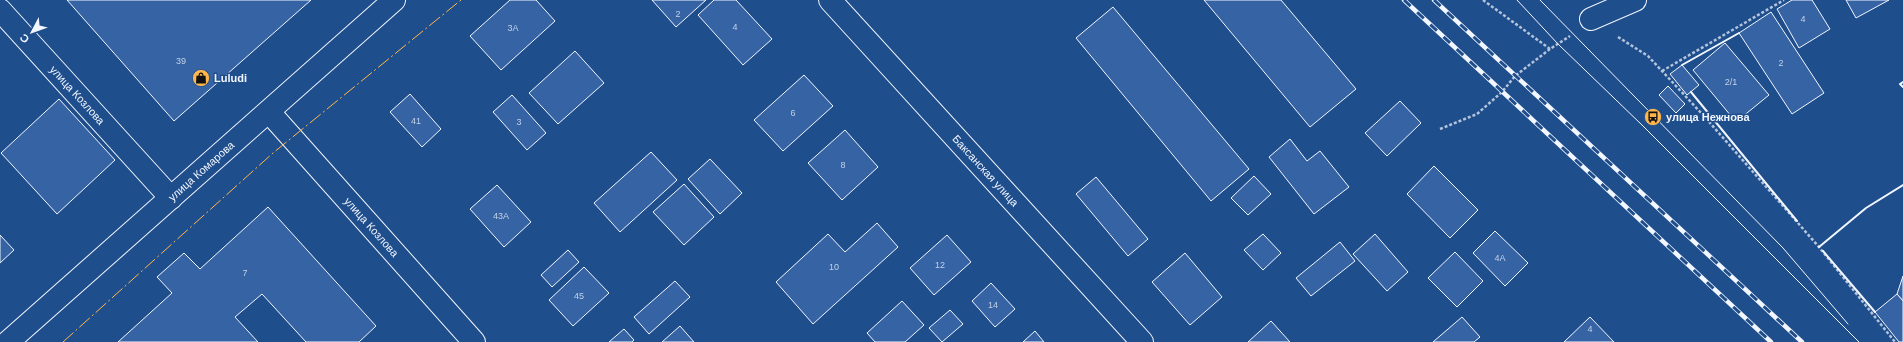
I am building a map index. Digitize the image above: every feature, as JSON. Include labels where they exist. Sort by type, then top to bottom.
[{"type":"street","name":"улица Комарова","points":[[8,342],[394,0]]},
{"type":"street","name":"Баксанская улица","points":[[830,0],[1142,342]]},
{"type":"street","points":[[1591,19],[1634,0]]},
{"type":"street","name":"улица Козлова","points":[[0,10],[171,198]]},
{"type":"street","name":"улица Козлова","points":[[269,112],[474,342]]},
{"type":"path","points":[[1483,0],[1550,48]]},
{"type":"path","points":[[1662,72],[1784,0]]},
{"type":"path","points":[[1440,129],[1477,114],[1502,92],[1515,76],[1550,48],[1572,35],[1591,19],[1648,56],[1819,247],[1894,342]]},
{"type":"building","points":[[67,0],[311,0],[174,121]]},
{"type":"building","points":[[510,0],[536,0],[555,21],[501,70],[470,36]]},
{"type":"building","points":[[652,0],[706,0],[676,27]]},
{"type":"building","points":[[714,0],[736,0],[772,39],[743,65],[698,15]]},
{"type":"building","points":[[1204,0],[1281,0],[1356,89],[1310,127]]},
{"type":"building","points":[[1792,0],[1812,0],[1830,29],[1799,48],[1777,9]]},
{"type":"building","points":[[1846,0],[1889,0],[1856,18]]},
{"type":"building","points":[[1113,7],[1249,169],[1211,201],[1076,38]]},
{"type":"building","points":[[1771,12],[1824,93],[1792,114],[1739,33]]},
{"type":"building","points":[[1725,43],[1769,95],[1736,122],[1693,70]]},
{"type":"building","points":[[575,51],[604,83],[558,124],[529,93]]},
{"type":"building","points":[[1682,65],[1699,85],[1687,95],[1670,74]]},
{"type":"building","points":[[804,75],[833,106],[783,151],[754,120]]},
{"type":"building","points":[[1668,86],[1685,104],[1676,113],[1659,95]]},
{"type":"building","points":[[410,94],[441,129],[422,147],[390,112]]},
{"type":"building","points":[[512,95],[546,133],[527,150],[493,112]]},
{"type":"building","points":[[59,99],[115,160],[57,214],[1,153]]},
{"type":"building","points":[[1400,101],[1421,123],[1387,156],[1365,133]]},
{"type":"building","points":[[845,130],[878,167],[842,200],[808,163]]},
{"type":"building","points":[[1290,139],[1307,161],[1320,151],[1349,187],[1314,214],[1269,157]]},
{"type":"building","points":[[651,152],[677,180],[620,232],[594,203]]},
{"type":"building","points":[[710,159],[742,193],[720,214],[688,179]]},
{"type":"building","points":[[1434,166],[1478,210],[1450,238],[1407,194]]},
{"type":"building","points":[[1254,176],[1271,194],[1248,215],[1231,198]]},
{"type":"building","points":[[1096,177],[1148,239],[1128,256],[1076,194]]},
{"type":"building","points":[[684,184],[714,217],[684,245],[653,212]]},
{"type":"building","points":[[497,185],[531,222],[504,247],[470,209]]},
{"type":"building","points":[[268,207],[376,326],[359,342],[306,342],[262,294],[235,317],[258,342],[118,342],[172,293],[157,277],[184,253],[200,269]]},
{"type":"building","points":[[877,223],[898,247],[813,324],[776,282],[828,234],[845,252]]},
{"type":"building","points":[[1495,231],[1528,263],[1505,286],[1473,253]]},
{"type":"building","points":[[1263,234],[1281,253],[1263,270],[1244,250]]},
{"type":"building","points":[[1375,234],[1408,272],[1387,291],[1353,254]]},
{"type":"building","points":[[0,235],[14,250],[0,263]]},
{"type":"building","points":[[947,235],[971,262],[934,295],[910,268]]},
{"type":"building","points":[[1340,242],[1355,261],[1311,296],[1296,278]]},
{"type":"building","points":[[568,250],[579,262],[552,287],[541,275]]},
{"type":"building","points":[[1455,252],[1483,281],[1457,307],[1428,278]]},
{"type":"building","points":[[1185,253],[1222,297],[1190,325],[1152,282]]},
{"type":"building","points":[[584,267],[609,293],[573,326],[549,300]]},
{"type":"building","points":[[1903,276],[1903,301],[1897,294]]},
{"type":"building","points":[[675,281],[690,297],[649,334],[634,317]]},
{"type":"building","points":[[991,283],[1015,309],[995,327],[972,301]]},
{"type":"building","points":[[1897,294],[1903,301],[1903,342],[1899,342],[1875,312]]},
{"type":"building","points":[[902,301],[924,325],[905,342],[875,342],[867,333]]},
{"type":"building","points":[[950,310],[963,324],[942,342],[929,328]]},
{"type":"building","points":[[1462,317],[1480,337],[1474,342],[1433,342]]},
{"type":"building","points":[[1590,317],[1614,342],[1564,342]]},
{"type":"building","points":[[1271,321],[1290,342],[1248,342]]},
{"type":"building","points":[[680,326],[694,342],[662,342]]},
{"type":"building","points":[[624,329],[634,340],[632,342],[609,342]]},
{"type":"building","points":[[1035,331],[1044,342],[1023,342]]},
{"type":"tram line","points":[[1517,0],[1558,44],[1643,126],[1859,342]]},
{"type":"tram line","points":[[1540,0],[1783,248],[1848,324]]},
{"type":"railway","points":[[1404,0],[1771,342]]},
{"type":"railway","points":[[1434,0],[1802,342]]},
{"type":"wall","points":[[1682,65],[1739,33]]},
{"type":"wall","points":[[1903,82],[1900,84],[1903,87]]},
{"type":"wall","points":[[1691,92],[1797,221]]},
{"type":"wall","points":[[1819,247],[1866,208],[1903,185]]},
{"type":"wall","points":[[1823,251],[1875,312]]},
{"type":"power","points":[[63,342],[273,153],[461,0]]},
{"type":"place","name":"Luludi","points":[[201,78]]},
{"type":"place","name":"улица Нежнова","points":[[1653,117]]}]
